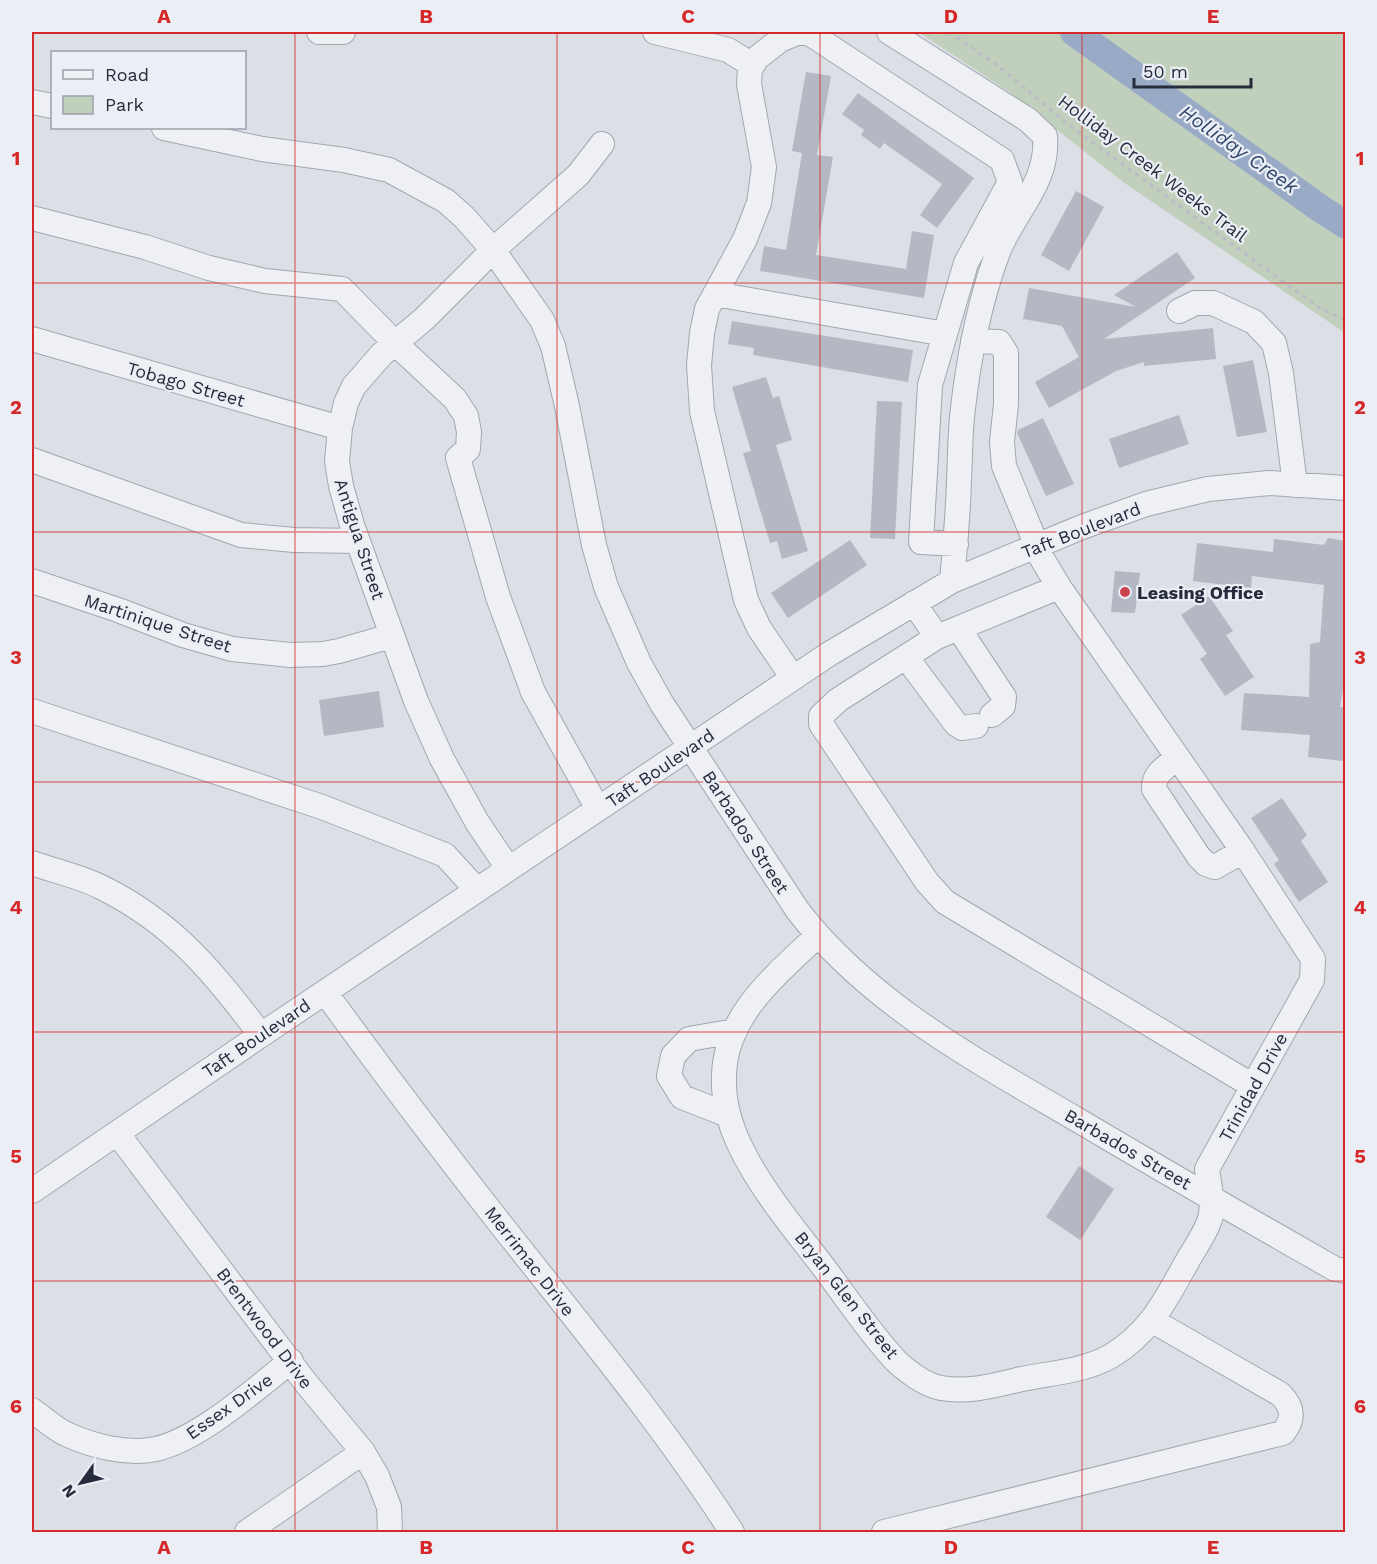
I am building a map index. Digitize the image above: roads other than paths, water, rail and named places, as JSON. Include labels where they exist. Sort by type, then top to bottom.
[{"type":"street","points":[[319,32],[343,32]]},
{"type":"street","points":[[655,32],[728,50],[752,65]]},
{"type":"street","points":[[889,32],[1028,120],[1046,136],[1045,158],[1040,178],[1000,246],[986,283],[973,341],[962,418],[952,581]]},
{"type":"street","points":[[793,678],[759,628],[746,600],[702,411],[699,365],[707,309],[745,239],[759,203],[764,167],[749,84],[752,65],[757,58],[780,40],[797,33],[810,33],[1002,160],[1010,182],[966,263],[930,384],[921,542],[956,544]]},
{"type":"street","points":[[32,102],[51,106]]},
{"type":"street","name":"Barbados Street","points":[[169,129],[262,149],[344,160],[389,170],[446,201],[464,217],[493,250],[542,320],[553,346],[594,545],[606,587],[639,663],[662,704],[798,912],[817,936],[873,989],[963,1053],[1335,1269],[1346,1271]]},
{"type":"street","name":"Antigua Street","points":[[508,868],[477,822],[442,759],[416,701],[391,636],[340,486],[337,461],[340,428],[346,403],[354,386],[369,368],[424,319],[493,250],[578,175],[602,144]]},
{"type":"street","points":[[32,218],[146,247],[209,268],[254,279],[342,290],[395,344],[455,399],[466,416],[469,432],[468,449],[458,458],[498,597],[533,692],[598,809]]},
{"type":"street","points":[[715,294],[945,334]]},
{"type":"street","points":[[1179,311],[1195,303],[1213,303],[1254,322],[1274,343],[1281,372],[1295,485]]},
{"type":"street","name":"Tobago Street","points":[[32,339],[340,428]]},
{"type":"street","points":[[973,341],[999,342],[1006,353],[1006,404],[1002,442],[1004,466],[1036,546],[1059,587],[1243,851],[1215,867],[1206,864],[1199,857],[1154,789],[1154,782],[1160,771],[1177,758]]},
{"type":"street","points":[[32,460],[241,535],[294,540],[358,541]]},
{"type":"street","name":"Taft Boulevard","points":[[32,1191],[793,678],[952,581],[1082,527],[1146,504],[1208,489],[1269,483],[1346,488]]},
{"type":"street","name":"Martinique Street","points":[[32,581],[183,635],[232,650],[290,655],[322,654],[391,636]]},
{"type":"street","points":[[1059,587],[948,633],[906,657],[838,700],[821,716],[820,724],[927,882],[945,902],[1253,1086]]},
{"type":"street","points":[[906,657],[956,724],[962,728],[984,721],[1003,706],[1004,697],[948,633],[914,603]]},
{"type":"street","points":[[32,711],[322,807],[446,855],[477,890]]},
{"type":"street","name":"Trinidad Drive","points":[[1211,1198],[1207,1169],[1312,980],[1313,959],[1243,851]]},
{"type":"street","points":[[32,863],[100,886],[148,914],[182,941],[215,975],[261,1035]]},
{"type":"street","name":"Bryan Glen Street","points":[[817,936],[765,985],[750,1003],[735,1031],[727,1053],[724,1077],[728,1114],[741,1149],[787,1219],[879,1340],[910,1374],[940,1388],[974,1390],[1090,1365],[1110,1356],[1153,1321],[1210,1221],[1211,1198]]},
{"type":"street","name":"Merrimac Drive","points":[[325,992],[479,1196],[649,1414],[732,1533]]},
{"type":"street","points":[[728,1114],[682,1097],[669,1076],[673,1056],[689,1039],[735,1031]]},
{"type":"street","name":"Brentwood Drive","points":[[117,1133],[363,1452],[377,1476],[389,1507],[390,1533]]},
{"type":"street","points":[[884,1533],[957,1513],[1283,1434],[1290,1425],[1293,1411],[1280,1394],[1153,1321]]},
{"type":"street","name":"Essex Drive","points":[[32,1410],[64,1433],[92,1444],[127,1451],[154,1450],[173,1444],[204,1427],[291,1361]]},
{"type":"street","points":[[247,1533],[363,1452]]},
{"type":"waterway","name":"Holliday Creek","points":[[1074,32],[1346,225]]},
{"type":"place","name":"Leasing Office","points":[[1125,592]]}]
